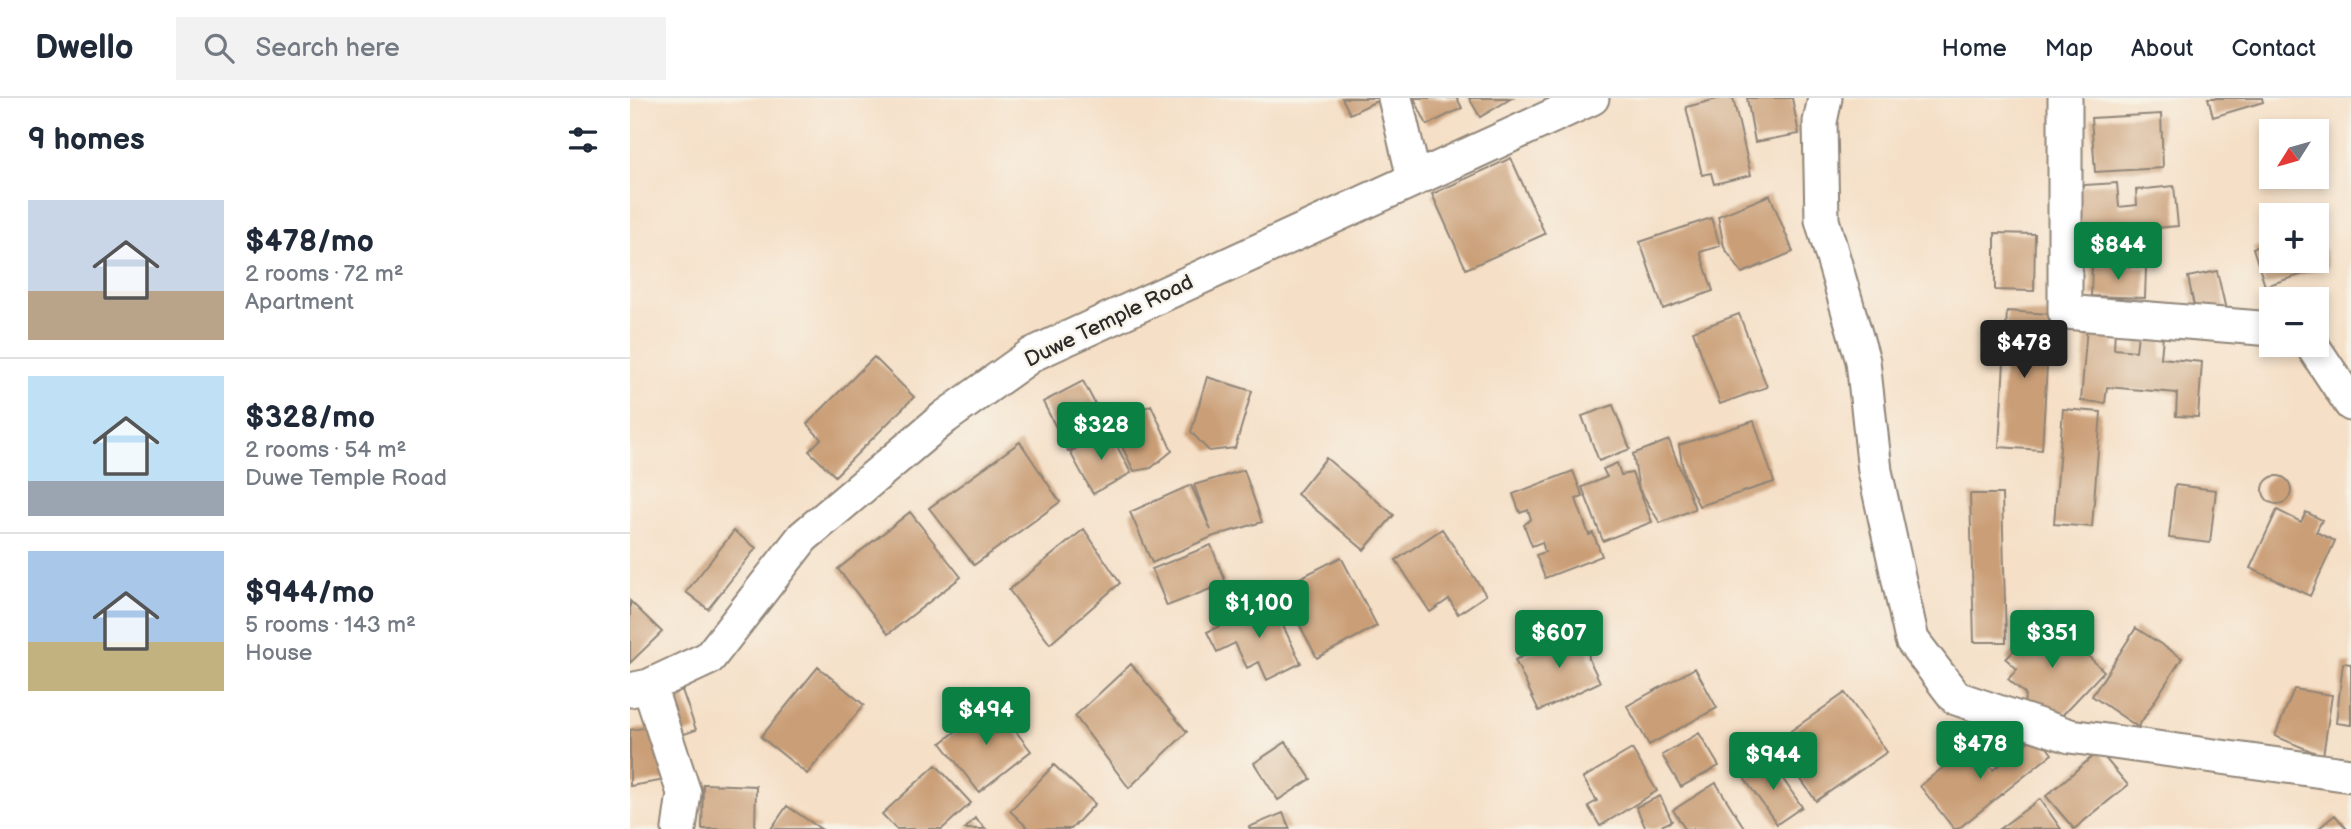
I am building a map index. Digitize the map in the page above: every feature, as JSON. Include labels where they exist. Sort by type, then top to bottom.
[{"type":"street","points":[[1395,98],[1415,178]]},
{"type":"street","name":"Duwe Temple Road","points":[[640,688],[709,658],[803,537],[945,417],[1033,354],[1592,98]]},
{"type":"street","points":[[1825,98],[1820,122],[1822,220],[1863,361],[1875,471],[1912,640],[1956,698],[2070,736],[2351,775]]},
{"type":"street","points":[[2065,98],[2065,312],[2259,327]]},
{"type":"street","points":[[2320,357],[2351,404]]},
{"type":"street","points":[[640,688],[684,793],[679,829]]},
{"type":"building","points":[[1342,98],[1383,98],[1350,114]]},
{"type":"building","points":[[1414,98],[1457,98],[1462,108],[1427,125]]},
{"type":"building","points":[[1469,98],[1512,98],[1480,117]]},
{"type":"building","points":[[1721,98],[1733,98],[1751,175],[1714,184],[1711,173],[1702,175],[1686,107]]},
{"type":"building","points":[[1747,98],[1792,98],[1799,134],[1755,142]]},
{"type":"building","points":[[2208,98],[2262,98],[2263,102],[2213,117]]},
{"type":"building","points":[[2161,114],[2163,168],[2095,172],[2091,118]]},
{"type":"building","points":[[1511,158],[1545,234],[1466,269],[1432,194]]},
{"type":"building","points":[[2117,183],[2119,207],[2137,205],[2136,190],[2174,186],[2178,226],[2078,235],[2074,192],[2085,185]]},
{"type":"building","points":[[1770,195],[1793,252],[1742,273],[1724,247],[1718,216]]},
{"type":"building","points":[[1711,218],[1720,246],[1700,252],[1713,291],[1663,309],[1640,242]]},
{"type":"building","points":[[1995,233],[2035,234],[2034,291],[1995,290]]},
{"type":"building","points":[[2259,246],[2259,267],[2253,248]]},
{"type":"building","points":[[2092,265],[2146,267],[2145,298],[2091,296]]},
{"type":"building","points":[[2217,271],[2226,310],[2196,316],[2188,277]]},
{"type":"building","points":[[2261,273],[2307,273],[2265,286]]},
{"type":"building","points":[[2007,311],[2050,314],[2042,450],[1999,447]]},
{"type":"building","points":[[1739,314],[1767,387],[1720,404],[1693,331]]},
{"type":"building","points":[[2087,326],[2115,329],[2114,349],[2136,351],[2138,334],[2163,336],[2161,358],[2202,362],[2198,417],[2176,416],[2177,393],[2107,387],[2105,403],[2081,401]]},
{"type":"building","points":[[874,357],[914,397],[835,476],[809,451],[821,439],[807,424]]},
{"type":"building","points":[[1207,377],[1252,391],[1235,448],[1209,451],[1191,432]]},
{"type":"building","points":[[1083,381],[1109,430],[1068,451],[1043,402]]},
{"type":"building","points":[[1151,405],[1172,451],[1151,468],[1134,471],[1111,424]]},
{"type":"building","points":[[1613,405],[1630,449],[1599,461],[1582,416]]},
{"type":"building","points":[[2063,409],[2101,412],[2092,527],[2054,524]]},
{"type":"building","points":[[1754,421],[1774,482],[1699,506],[1684,475],[1679,445]]},
{"type":"building","points":[[1109,431],[1131,473],[1093,494],[1070,452]]},
{"type":"building","points":[[1669,440],[1695,509],[1660,523],[1639,489],[1633,454]]},
{"type":"building","points":[[1020,442],[1060,502],[974,565],[929,508]]},
{"type":"building","points":[[1326,458],[1394,515],[1364,550],[1297,494]]},
{"type":"building","points":[[1617,463],[1621,475],[1632,473],[1652,522],[1603,541],[1582,487],[1607,477],[1603,469]]},
{"type":"building","points":[[1244,470],[1262,522],[1214,536],[1152,563],[1130,512],[1191,485],[1211,530],[1194,485]]},
{"type":"building","points":[[1573,471],[1583,497],[1576,499],[1589,535],[1593,533],[1602,556],[1545,578],[1536,555],[1545,552],[1542,542],[1532,546],[1524,525],[1531,519],[1528,510],[1520,513],[1513,494]]},
{"type":"building","points":[[2277,476],[2287,480],[2291,490],[2287,500],[2277,504],[2267,500],[2263,490],[2267,480]]},
{"type":"building","points":[[2175,485],[2216,490],[2210,543],[2169,538]]},
{"type":"building","points":[[1970,494],[2002,494],[2006,642],[1974,642]]},
{"type":"building","points":[[2277,510],[2301,522],[2306,512],[2322,520],[2316,532],[2335,541],[2310,596],[2250,568]]},
{"type":"building","points":[[910,512],[961,577],[888,634],[838,569]]},
{"type":"building","points":[[1084,529],[1120,583],[1050,644],[1009,590]]},
{"type":"building","points":[[1442,529],[1486,595],[1458,614],[1449,599],[1430,612],[1396,560]]},
{"type":"building","points":[[734,531],[756,548],[708,609],[686,592]]},
{"type":"building","points":[[1211,545],[1226,583],[1167,606],[1152,569]]},
{"type":"building","points":[[1341,557],[1377,626],[1317,658],[1280,588]]},
{"type":"building","points":[[630,601],[662,632],[630,663]]},
{"type":"building","points":[[1271,601],[1301,663],[1267,680],[1259,662],[1247,668],[1235,643],[1217,652],[1207,632]]},
{"type":"building","points":[[2046,616],[2104,671],[2055,723],[2038,707],[2034,711],[2024,707],[2025,694],[2008,679],[2017,669],[2006,659]]},
{"type":"building","points":[[1586,626],[1589,659],[1600,682],[1539,711],[1515,660]]},
{"type":"building","points":[[2136,628],[2182,658],[2138,727],[2092,696]]},
{"type":"building","points":[[2343,663],[2351,664],[2351,725],[2336,723]]},
{"type":"building","points":[[1131,664],[1187,732],[1129,788],[1075,716]]},
{"type":"building","points":[[818,667],[864,705],[807,774],[761,737]]},
{"type":"building","points":[[1695,668],[1717,708],[1649,745],[1627,706]]},
{"type":"building","points":[[2294,689],[2332,695],[2323,756],[2275,736]]},
{"type":"building","points":[[682,690],[696,730],[676,737],[663,697]]},
{"type":"building","points":[[1845,693],[1887,752],[1816,801],[1775,742]]},
{"type":"building","points":[[993,702],[1031,751],[979,792],[941,743]]},
{"type":"building","points":[[657,726],[666,780],[630,786],[630,730]]},
{"type":"building","points":[[1699,733],[1719,766],[1681,787],[1662,755]]},
{"type":"building","points":[[2037,734],[2052,754],[1958,829],[1954,829],[1920,786],[1972,744],[1993,770]]},
{"type":"building","points":[[1286,742],[1311,779],[1278,800],[1254,763]]},
{"type":"building","points":[[1632,749],[1657,791],[1600,826],[1588,806],[1597,801],[1583,778]]},
{"type":"building","points":[[2099,751],[2128,785],[2074,829],[2046,796]]},
{"type":"building","points":[[1770,760],[1802,807],[1777,824],[1744,778]]},
{"type":"building","points":[[936,765],[971,803],[942,829],[896,829],[882,814]]},
{"type":"building","points":[[1054,765],[1095,804],[1071,829],[1029,829],[1010,811]]},
{"type":"building","points":[[1716,783],[1745,829],[1685,829],[1673,810]]},
{"type":"building","points":[[703,784],[756,786],[755,829],[702,829]]},
{"type":"building","points":[[1660,796],[1672,821],[1655,829],[1646,829],[1636,807]]},
{"type":"building","points":[[2040,799],[2061,829],[1999,829]]},
{"type":"building","points":[[787,806],[821,829],[771,829]]},
{"type":"building","points":[[1283,813],[1290,829],[1249,827]]},
{"type":"building","points":[[2335,815],[2347,829],[2318,829]]},
{"type":"building","points":[[975,818],[986,829],[965,829]]}]
